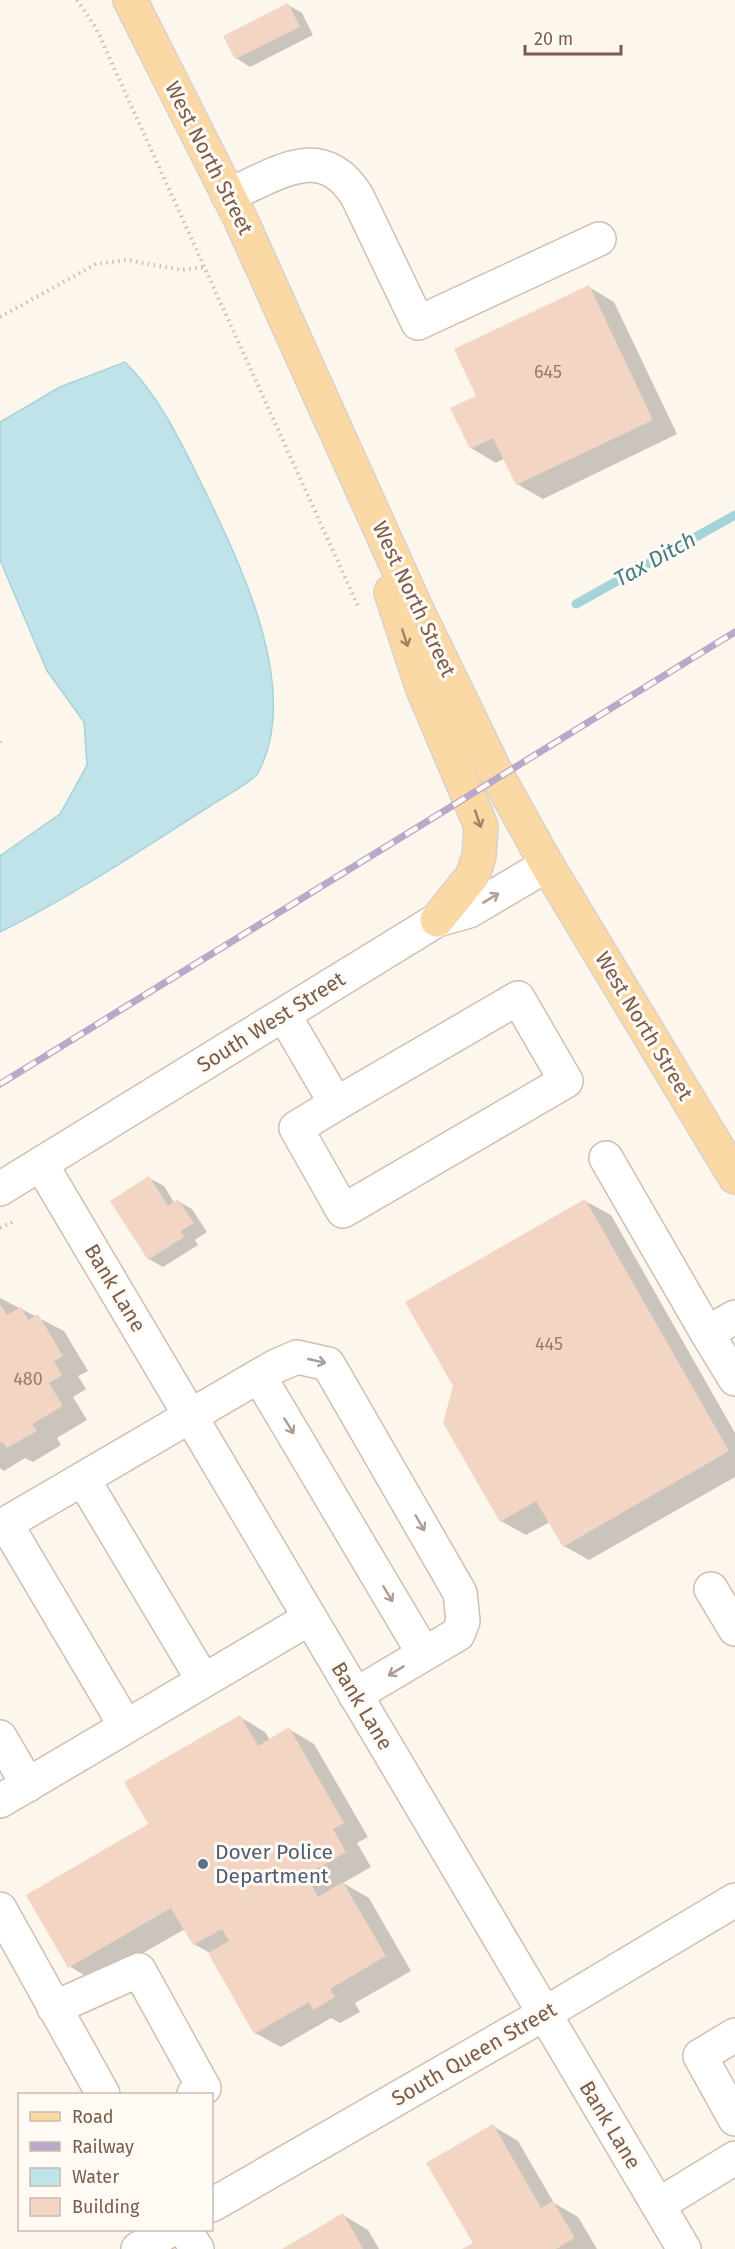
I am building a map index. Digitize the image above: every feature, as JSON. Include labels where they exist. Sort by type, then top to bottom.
[{"type":"main road","name":"West North Street","points":[[130,0],[228,195],[415,606],[498,777],[548,866],[734,1173]]},
{"type":"main road","points":[[359,481],[404,637],[423,689],[481,826],[479,856],[473,876],[437,920]]},
{"type":"street","points":[[228,195],[290,169],[309,164],[327,166],[345,177],[357,196],[418,323],[600,239]]},
{"type":"street","name":"South West Street","points":[[0,1190],[437,920],[469,911],[548,866]]},
{"type":"street","points":[[518,998],[566,1081],[343,1211],[296,1128],[336,1104],[518,998]]},
{"type":"street","points":[[284,1015],[336,1104]]},
{"type":"street","points":[[606,1158],[735,1379]]},
{"type":"street","name":"Bank Lane","points":[[41,1164],[684,2249]]},
{"type":"street","points":[[707,1333],[735,1317]]},
{"type":"street","points":[[125,1725],[3,1525],[259,1376],[297,1357],[327,1364],[460,1593],[463,1621],[458,1634],[355,1695]]},
{"type":"street","points":[[259,1376],[424,1654]]},
{"type":"street","points":[[83,1479],[203,1680]]},
{"type":"street","points":[[711,1588],[735,1629]]},
{"type":"street","points":[[0,1801],[125,1725],[310,1618]]},
{"type":"street","points":[[0,1737],[28,1785]]},
{"type":"street","name":"South Queen Street","points":[[213,2204],[544,2014],[735,1900]]},
{"type":"street","points":[[0,1909],[102,2093]]},
{"type":"street","points":[[54,2008],[139,1970],[204,2088],[196,2093]]},
{"type":"street","points":[[735,2035],[700,2056],[735,2118]]},
{"type":"street","points":[[658,2205],[735,2158]]},
{"type":"street","points":[[138,2249],[167,2231]]},
{"type":"street","points":[[186,2231],[197,2249]]},
{"type":"path","points":[[77,0],[96,28],[362,615]]},
{"type":"path","points":[[0,317],[96,264],[127,260],[182,270],[204,267]]},
{"type":"path","points":[[0,741],[0,746]]},
{"type":"water","points":[[125,362],[150,392],[180,441],[236,557],[250,593],[262,630],[270,668],[274,705],[270,741],[258,773],[250,781],[80,888],[0,932],[0,856],[60,814],[87,765],[84,722],[47,671],[0,560],[0,422],[60,387]]},
{"type":"building","points":[[288,3],[300,27],[235,59],[223,36]]},
{"type":"building","points":[[589,285],[653,420],[516,485],[493,438],[470,449],[450,408],[476,396],[454,349]]},
{"type":"building","points":[[149,1176],[168,1206],[178,1199],[194,1223],[181,1231],[184,1237],[148,1260],[110,1201]]},
{"type":"building","points":[[585,1199],[729,1451],[563,1547],[536,1501],[500,1522],[443,1423],[453,1386],[405,1302]]},
{"type":"building","points":[[0,1304],[7,1315],[21,1307],[28,1320],[38,1314],[63,1356],[54,1361],[62,1375],[49,1383],[63,1406],[32,1424],[37,1431],[7,1448],[3,1442],[0,1443]]},
{"type":"building","name":"Dover Police Department","points":[[240,1715],[258,1746],[289,1727],[344,1823],[333,1829],[346,1852],[306,1875],[318,1897],[343,1882],[386,1956],[330,1989],[335,1997],[313,2010],[309,2002],[254,2034],[208,1953],[229,1941],[222,1929],[193,1945],[171,1908],[68,1968],[26,1895],[148,1824],[124,1782]]},
{"type":"building","points":[[493,2124],[541,2208],[553,2201],[575,2238],[556,2249],[462,2249],[473,2243],[426,2163]]},
{"type":"building","points":[[343,2213],[363,2249],[282,2249]]},
{"type":"waterway","name":"Tax Ditch","points":[[576,604],[735,515]]},
{"type":"railway","points":[[0,1084],[735,632]]},
{"type":"place","name":"Dover Police Department","points":[[203,1864]]}]
